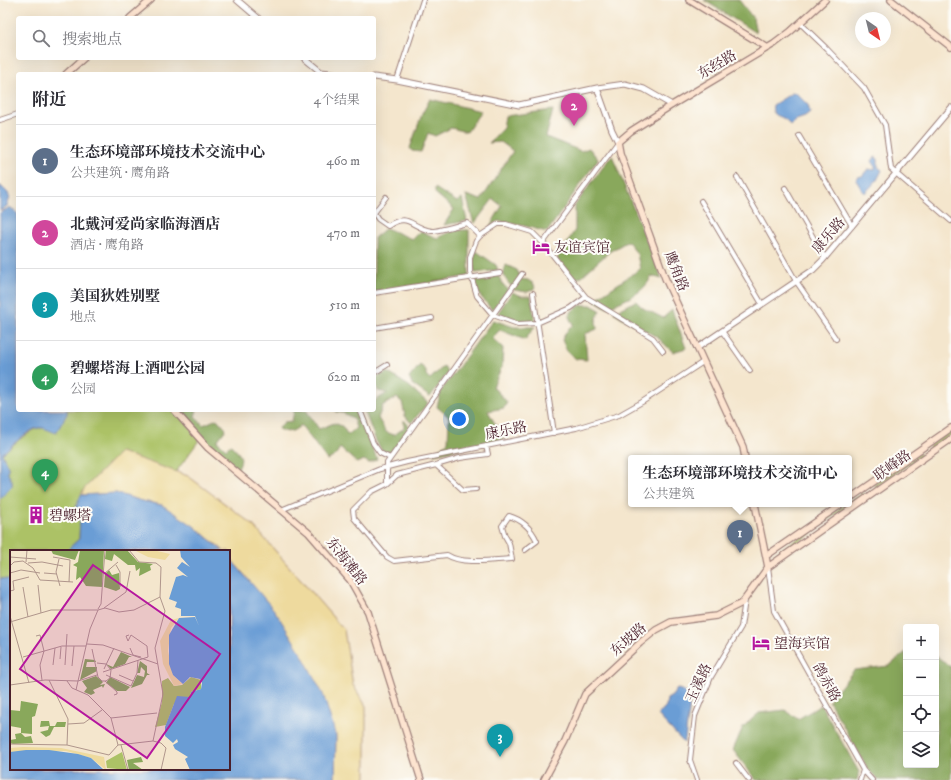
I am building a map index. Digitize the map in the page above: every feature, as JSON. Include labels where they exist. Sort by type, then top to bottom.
[{"type":"main road","points":[[132,16],[151,0]]},
{"type":"main road","points":[[689,0],[768,48]]},
{"type":"main road","name":"东经路","points":[[618,142],[631,131],[672,104],[768,48],[790,32],[825,0]]},
{"type":"main road","points":[[891,0],[951,47]]},
{"type":"main road","points":[[68,72],[82,60]]},
{"type":"main road","name":"鹰角路","points":[[618,142],[620,153],[665,278],[743,447],[744,455]]},
{"type":"main road","name":"东海滩路","points":[[176,412],[208,448],[309,533],[350,580],[368,612],[421,780]]},
{"type":"main road","name":"联峰路","points":[[852,497],[951,428]]},
{"type":"main road","name":"联峰路","points":[[768,567],[951,439]]},
{"type":"main road","points":[[756,507],[768,567]]},
{"type":"main road","points":[[766,556],[838,507]]},
{"type":"main road","name":"东坡路","points":[[544,780],[565,741],[585,694],[640,642],[656,630],[671,622],[716,616],[742,603],[768,567]]},
{"type":"street","points":[[237,0],[256,16]]},
{"type":"street","points":[[397,80],[423,0]]},
{"type":"street","points":[[800,23],[864,88],[885,125],[891,169],[951,221]]},
{"type":"street","points":[[306,60],[319,72]]},
{"type":"street","points":[[376,77],[397,80],[519,105],[597,88],[625,84],[644,89],[672,104]]},
{"type":"street","name":"鹰角路","points":[[597,88],[612,130],[618,142]]},
{"type":"street","name":"康乐路","points":[[697,348],[813,270],[825,258],[951,108]]},
{"type":"street","points":[[0,120],[16,115]]},
{"type":"street","points":[[799,136],[852,226]]},
{"type":"street","points":[[543,243],[618,142]]},
{"type":"street","points":[[737,177],[796,281],[836,340]]},
{"type":"street","points":[[785,188],[825,258]]},
{"type":"street","points":[[376,210],[386,197]]},
{"type":"street","points":[[701,201],[762,304]]},
{"type":"street","points":[[376,216],[388,226],[396,220],[403,219],[419,228],[434,231],[467,223],[480,236]]},
{"type":"street","points":[[586,297],[571,308],[537,323],[518,324],[493,315],[477,296],[470,272],[470,257],[476,241],[480,236],[498,224],[506,224],[532,232],[543,243],[586,297],[653,338],[663,351]]},
{"type":"street","points":[[376,294],[500,273]]},
{"type":"street","points":[[387,484],[387,462],[522,274]]},
{"type":"street","points":[[533,294],[554,433]]},
{"type":"street","points":[[376,328],[432,318]]},
{"type":"street","points":[[722,331],[750,371]]},
{"type":"street","name":"康乐路","points":[[281,510],[386,468],[576,428],[619,415],[642,402],[703,362]]},
{"type":"street","points":[[376,372],[388,365]]},
{"type":"street","points":[[361,412],[373,443],[380,453],[390,458]]},
{"type":"street","points":[[486,446],[488,454],[460,458],[397,475],[387,484],[371,492],[353,510],[354,518],[387,557],[394,562],[447,555],[453,559],[475,561],[512,559],[509,543],[502,526],[509,516],[519,519],[527,526],[537,541],[525,550]]},
{"type":"street","points":[[436,465],[463,490],[476,489]]},
{"type":"street","name":"鸽赤路","points":[[768,567],[774,611],[863,770],[872,780]]},
{"type":"street","name":"玉溪路","points":[[697,780],[690,760],[695,716],[711,677],[741,627],[745,600]]},
{"type":"street","points":[[736,763],[749,780]]},
{"type":"street","points":[[860,780],[863,770]]},
{"type":"green space","points":[[704,0],[739,0],[753,18],[756,33]]},
{"type":"green space","points":[[430,99],[481,111],[467,132],[451,128],[435,136],[428,133],[421,152],[412,151],[410,148],[422,114]]},
{"type":"green space","points":[[553,110],[546,137],[581,151],[589,148],[598,159],[547,232],[498,221],[490,226],[502,206],[493,199],[474,224],[466,195],[481,200],[513,151],[501,142],[489,143],[503,128],[505,116]]},
{"type":"green space","points":[[612,155],[662,279],[651,276],[639,292],[607,308],[594,300],[640,269],[637,254],[628,241],[609,252],[582,276],[573,280],[557,259],[575,230],[575,205]]},
{"type":"green space","points":[[435,188],[457,202],[462,198],[467,221],[444,225],[454,209],[435,193]]},
{"type":"green space","points":[[386,228],[412,239],[420,231],[437,238],[454,230],[469,230],[469,276],[376,292],[376,236]]},
{"type":"green space","points":[[476,251],[496,265],[498,270],[475,273],[473,262]]},
{"type":"green space","points":[[506,265],[517,270],[521,279],[528,280],[534,284],[535,289],[527,292],[514,290],[504,276],[504,269]]},
{"type":"green space","points":[[498,275],[508,290],[492,310],[478,293],[474,280]]},
{"type":"green space","points":[[512,292],[522,296],[531,296],[535,322],[520,321],[498,313]]},
{"type":"green space","points":[[636,301],[643,308],[663,318],[672,310],[686,348],[673,352],[657,337],[613,312]]},
{"type":"green space","points":[[581,305],[591,305],[600,310],[596,321],[597,329],[585,334],[587,360],[576,359],[567,351],[562,340],[565,333],[573,325],[569,317],[572,311]]},
{"type":"green space","points":[[493,320],[514,327],[535,327],[525,340],[500,330],[492,338],[503,348],[502,366],[493,387],[507,402],[504,408],[488,411],[504,440],[433,454],[448,442],[449,417],[437,407],[441,391]]},
{"type":"green space","points":[[420,365],[426,370],[426,375],[430,379],[444,366],[448,373],[430,397],[413,385],[409,378]]},
{"type":"green space","points":[[387,372],[409,386],[428,403],[411,423],[405,416],[402,402],[397,398],[383,405],[378,418],[386,432],[394,435],[404,428],[404,420],[410,427],[391,452],[383,452],[376,441],[365,412],[376,412],[376,400],[387,393],[378,391],[376,378]]},
{"type":"green space","points":[[67,412],[177,412],[200,439],[176,472],[120,452],[84,489],[76,507],[80,518],[79,539],[70,547],[69,550],[10,550],[10,580],[0,578],[0,499],[12,486],[12,481],[8,474],[8,467],[2,454],[20,439],[37,428],[44,428],[67,414]]},
{"type":"green space","points":[[181,412],[196,412],[195,416],[203,425],[217,419],[226,429],[217,441],[226,449],[231,445],[240,456],[241,459],[237,470],[206,442]]},
{"type":"green space","points":[[294,412],[307,412],[319,429],[334,423],[342,426],[348,435],[356,428],[353,418],[343,413],[336,412],[358,412],[377,459],[369,463],[364,460],[357,463],[340,448],[334,457],[327,460],[301,425],[291,432],[278,429],[284,422],[292,421]]},
{"type":"green space","points":[[951,431],[951,435],[931,449],[929,446]]},
{"type":"green space","points":[[920,453],[921,456],[876,487],[874,484]]},
{"type":"green space","points":[[863,492],[865,495],[852,504],[852,500]]},
{"type":"green space","points":[[842,507],[847,507],[818,527],[816,524]]},
{"type":"green space","points":[[811,529],[813,532],[780,555],[778,552]]},
{"type":"green space","points":[[903,654],[903,768],[939,768],[939,658],[951,667],[951,780],[879,780],[869,771],[829,701],[854,670],[889,666]]},
{"type":"green space","points":[[821,705],[859,772],[857,780],[756,780],[733,750],[743,727],[759,713],[785,710],[798,719]]},
{"type":"sand","points":[[120,452],[188,476],[252,524],[344,630],[353,685],[366,706],[366,777],[364,780],[335,780],[336,734],[249,580],[230,558],[230,550],[223,550],[162,505],[116,493],[81,495],[84,489]]},
{"type":"water","points":[[792,93],[796,93],[808,105],[810,113],[805,117],[796,120],[790,125],[785,119],[773,112],[773,105]]},
{"type":"water","points":[[875,157],[878,159],[878,167],[882,170],[877,180],[865,193],[856,180],[868,169],[875,170],[875,166],[872,161]]},
{"type":"water","points":[[0,185],[8,193],[10,198],[7,206],[0,211]]},
{"type":"water","points":[[10,207],[16,212],[16,412],[67,412],[67,414],[56,433],[42,428],[34,429],[19,439],[2,454],[8,467],[8,474],[12,481],[12,486],[0,499],[0,213]]},
{"type":"water","points":[[116,493],[162,505],[194,526],[222,550],[69,550],[70,547],[79,539],[80,518],[76,507],[81,495]]},
{"type":"water","points":[[230,558],[275,611],[300,651],[323,694],[336,736],[335,780],[0,780],[0,578],[10,580],[10,770],[230,770]]},
{"type":"water","points":[[677,689],[686,694],[689,703],[689,714],[684,743],[658,715],[666,706],[667,699],[672,696]]},
{"type":"place","name":"北戴河爱尚家临海酒店","points":[[574,126]]},
{"type":"place","name":"友谊宾馆","points":[[541,247]]},
{"type":"place","name":"碧螺塔海上酒吧公园","points":[[45,492]]},
{"type":"place","name":"碧螺塔","points":[[36,515]]},
{"type":"place","name":"生态环境部环境技术交流中心","points":[[740,553]]},
{"type":"place","name":"望海宾馆","points":[[761,643]]},
{"type":"place","name":"美国狄姓别墅","points":[[500,757]]}]
